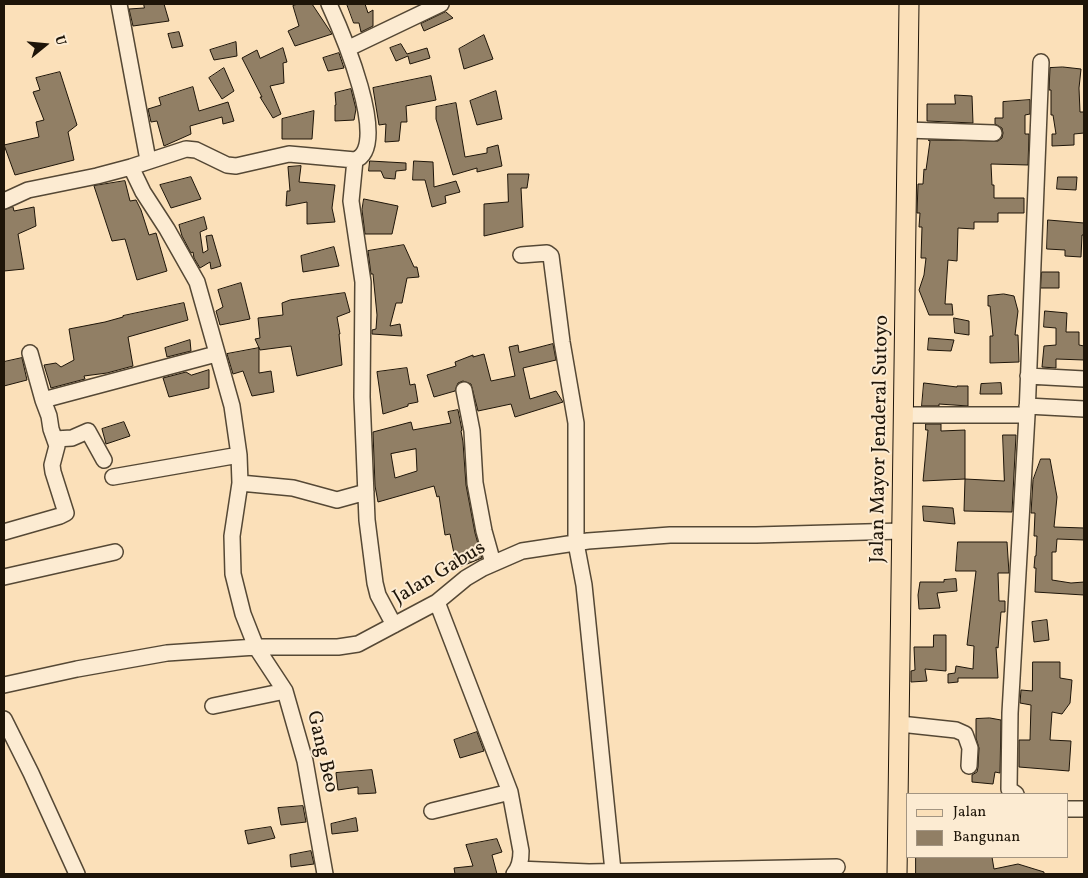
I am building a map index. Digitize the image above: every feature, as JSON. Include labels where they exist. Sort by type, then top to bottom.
[{"type":"main road","name":"Jalan Mayor Jenderal Sutoyo","points":[[897,874],[900,797],[909,4]]},
{"type":"street","points":[[119,4],[148,160]]},
{"type":"street","points":[[4,201],[28,190],[97,176],[186,149],[196,150],[227,165],[236,166],[289,154],[355,160],[361,158],[365,154],[367,146],[366,106],[348,48],[329,4]]},
{"type":"street","points":[[348,48],[441,4]]},
{"type":"street","points":[[1014,793],[1008,787],[1010,713],[1027,410],[1040,62]]},
{"type":"street","points":[[907,130],[994,133]]},
{"type":"street","points":[[355,160],[351,201],[363,282],[362,397],[366,520],[378,595],[394,625]]},
{"type":"street","name":"Gang Beo","points":[[131,167],[143,192],[167,229],[199,289],[232,406],[240,455],[240,482],[232,536],[232,574],[243,614],[256,647],[285,692],[305,761],[324,874]]},
{"type":"street","points":[[521,255],[547,253],[551,256],[562,342],[576,423],[581,542],[613,871]]},
{"type":"street","points":[[4,532],[66,513],[52,465],[57,446],[56,439],[30,353]]},
{"type":"street","points":[[43,400],[216,354]]},
{"type":"street","points":[[1028,376],[1084,379]]},
{"type":"street","points":[[464,390],[472,432],[475,483],[484,531],[493,563]]},
{"type":"street","points":[[904,415],[1084,408]]},
{"type":"street","points":[[56,439],[72,438],[88,431],[104,460]]},
{"type":"street","points":[[113,477],[240,455]]},
{"type":"street","points":[[240,482],[293,488],[338,500],[366,492]]},
{"type":"street","name":"Jalan Gabus","points":[[4,685],[76,669],[167,653],[256,647],[338,647],[358,644],[437,602],[466,578],[493,563],[522,551],[581,542],[670,535],[902,531]]},
{"type":"street","points":[[4,577],[115,552]]},
{"type":"street","points":[[437,602],[510,792],[521,851],[521,859],[516,872],[837,867]]},
{"type":"street","points":[[420,612],[445,621]]},
{"type":"street","points":[[213,706],[285,692]]},
{"type":"street","points":[[4,720],[31,773],[77,874]]},
{"type":"street","points":[[900,724],[956,730],[965,734],[970,748],[969,766]]},
{"type":"street","points":[[432,812],[510,792]]},
{"type":"street","points":[[1068,808],[1084,809]]},
{"type":"building","points":[[144,4],[164,4],[169,21],[133,26],[129,9],[144,8]]},
{"type":"building","points":[[312,4],[332,34],[295,46],[288,31],[299,26],[293,6]]},
{"type":"building","points":[[347,4],[365,4],[368,13],[373,10],[373,26],[361,32],[359,23],[354,23]]},
{"type":"building","points":[[446,12],[453,18],[424,31],[421,24]]},
{"type":"building","points":[[179,32],[183,46],[172,48],[168,34]]},
{"type":"building","points":[[484,35],[493,59],[464,69],[459,49]]},
{"type":"building","points":[[236,42],[237,56],[214,60],[210,50]]},
{"type":"building","points":[[401,44],[407,54],[427,48],[430,58],[410,64],[408,56],[396,61],[390,48]]},
{"type":"building","points":[[283,48],[287,62],[283,63],[284,83],[270,86],[281,114],[273,118],[260,97],[262,97],[242,58],[257,50],[260,58]]},
{"type":"building","points":[[339,53],[344,68],[328,71],[323,58]]},
{"type":"building","points":[[224,68],[234,91],[222,99],[209,78]]},
{"type":"building","points":[[1050,68],[1081,69],[1079,88],[1080,112],[1084,112],[1084,133],[1074,134],[1074,145],[1052,146],[1052,134],[1056,134],[1053,115],[1051,115]]},
{"type":"building","points":[[60,72],[77,125],[68,132],[74,160],[15,175],[4,145],[39,137],[36,122],[44,120],[33,92],[40,90],[36,78]]},
{"type":"building","points":[[431,76],[436,100],[406,106],[407,122],[401,122],[399,141],[385,142],[386,124],[379,125],[373,88]]},
{"type":"building","points":[[193,87],[199,111],[228,102],[234,121],[223,124],[222,117],[190,126],[191,134],[164,146],[157,121],[151,122],[148,109],[161,105],[159,98]]},
{"type":"building","points":[[351,89],[356,109],[354,120],[335,121],[335,93]]},
{"type":"building","points":[[496,91],[502,119],[477,125],[470,101]]},
{"type":"building","points":[[955,95],[972,96],[973,123],[927,121],[927,104],[955,104]]},
{"type":"building","points":[[1030,100],[1030,114],[1025,115],[1025,134],[1029,134],[1028,165],[991,164],[994,198],[1024,198],[1024,213],[998,213],[998,222],[974,222],[974,229],[958,228],[957,261],[948,260],[945,304],[952,304],[953,315],[929,315],[919,290],[924,275],[926,258],[921,258],[922,227],[919,227],[920,213],[917,213],[918,184],[923,184],[930,141],[928,140],[998,141],[1002,138],[1003,133],[1002,128],[995,124],[995,118],[1003,118],[1003,102]]},
{"type":"building","points":[[456,103],[465,157],[487,153],[487,148],[498,145],[502,166],[477,172],[477,168],[453,175],[436,119],[436,107]]},
{"type":"building","points":[[314,111],[312,139],[282,139],[282,119]]},
{"type":"building","points":[[370,161],[406,163],[406,170],[396,171],[395,179],[384,178],[381,171],[369,171]]},
{"type":"building","points":[[414,161],[433,162],[434,187],[456,181],[460,192],[445,196],[446,203],[432,207],[425,180],[413,180]]},
{"type":"building","points":[[301,166],[299,182],[335,185],[332,208],[335,222],[307,224],[307,202],[286,206],[287,191],[290,191],[288,167]]},
{"type":"building","points":[[508,174],[529,174],[527,188],[521,188],[523,227],[484,236],[484,204],[508,202]]},
{"type":"building","points":[[191,177],[201,199],[171,208],[160,185]]},
{"type":"building","points":[[1058,177],[1077,177],[1076,190],[1057,189]]},
{"type":"building","points":[[125,181],[130,201],[136,200],[149,235],[156,233],[167,271],[137,280],[125,239],[112,241],[94,186]]},
{"type":"building","points":[[364,199],[398,206],[392,234],[365,234],[362,210]]},
{"type":"building","points":[[13,207],[14,211],[34,207],[36,226],[18,234],[24,269],[4,271],[4,210]]},
{"type":"building","points":[[204,217],[207,229],[200,232],[203,253],[208,250],[206,236],[212,235],[221,266],[211,269],[210,262],[200,268],[193,252],[191,253],[182,236],[179,225]]},
{"type":"building","points":[[1048,220],[1084,223],[1081,257],[1065,256],[1065,250],[1047,249]]},
{"type":"building","points":[[404,245],[414,267],[417,267],[419,277],[407,278],[402,303],[396,303],[390,326],[400,324],[402,336],[372,334],[372,330],[376,329],[377,315],[373,274],[371,274],[368,251]]},
{"type":"building","points":[[334,247],[339,266],[303,272],[301,256]]},
{"type":"building","points":[[1042,272],[1059,272],[1059,288],[1041,288]]},
{"type":"building","points":[[241,283],[250,319],[220,325],[216,311],[223,307],[218,290]]},
{"type":"building","points":[[345,293],[350,312],[337,317],[342,365],[297,376],[291,346],[260,350],[255,339],[260,338],[258,318],[283,315],[282,303],[290,300]]},
{"type":"building","points":[[1004,294],[1014,296],[1018,311],[1015,335],[1018,335],[1019,362],[990,363],[990,336],[993,336],[988,296]]},
{"type":"building","points":[[184,303],[188,320],[128,337],[133,366],[107,373],[84,376],[85,379],[51,388],[44,365],[56,363],[61,367],[74,360],[69,329]]},
{"type":"building","points":[[1045,311],[1067,313],[1066,332],[1079,332],[1079,345],[1084,346],[1084,360],[1056,359],[1056,368],[1042,367],[1044,346],[1056,345],[1056,328],[1044,327]]},
{"type":"building","points":[[954,318],[969,321],[969,335],[955,333]]},
{"type":"building","points":[[929,338],[954,340],[951,351],[928,350]]},
{"type":"building","points":[[190,340],[191,351],[167,357],[165,348]]},
{"type":"building","points":[[553,344],[556,360],[523,368],[530,399],[556,391],[563,402],[515,417],[511,404],[478,411],[471,384],[463,381],[458,383],[455,391],[434,397],[427,375],[456,366],[455,362],[473,355],[473,357],[484,354],[491,381],[515,376],[509,347],[518,345],[519,352]]},
{"type":"building","points":[[259,348],[259,373],[271,371],[274,392],[252,396],[243,371],[233,374],[227,354]]},
{"type":"building","points":[[22,358],[27,380],[4,386],[4,362]]},
{"type":"building","points":[[407,368],[410,385],[415,384],[418,402],[383,414],[377,372]]},
{"type":"building","points":[[209,370],[209,388],[169,397],[163,378],[186,372],[191,375]]},
{"type":"building","points":[[924,383],[957,387],[968,386],[968,406],[939,404],[939,406],[922,406]]},
{"type":"building","points":[[1001,383],[1002,394],[980,394],[981,384]]},
{"type":"building","points":[[458,410],[462,430],[466,485],[482,558],[457,568],[450,534],[445,535],[439,496],[437,497],[434,486],[378,502],[375,486],[373,432],[411,422],[413,430],[451,423],[448,412]],"holes":[[[416,449],[417,471],[395,478],[391,454]]]},
{"type":"building","points":[[124,422],[130,436],[106,444],[102,429]]},
{"type":"building","points":[[926,424],[941,424],[941,431],[965,430],[965,479],[923,481],[928,430],[926,430]]},
{"type":"building","points":[[1003,435],[1016,435],[1012,512],[964,511],[965,479],[1004,481]]},
{"type":"building","points":[[1041,459],[1050,459],[1057,497],[1054,527],[1084,528],[1084,540],[1057,539],[1056,552],[1052,552],[1052,580],[1071,583],[1084,582],[1084,595],[1035,592],[1036,568],[1034,568],[1037,536],[1034,536],[1035,513],[1031,513],[1033,480]]},
{"type":"building","points":[[923,506],[953,508],[955,524],[924,521]]},
{"type":"building","points":[[958,542],[1007,542],[1009,573],[998,573],[999,601],[1005,601],[1005,612],[1001,612],[998,648],[996,647],[998,678],[958,678],[958,682],[948,683],[948,674],[955,673],[956,666],[973,669],[974,646],[967,645],[976,571],[956,571]]},
{"type":"building","points":[[956,579],[957,591],[937,593],[940,608],[919,609],[918,595],[920,582],[944,582],[944,580]]},
{"type":"building","points":[[1047,620],[1049,640],[1034,642],[1032,622]]},
{"type":"building","points":[[934,635],[946,635],[946,671],[925,669],[927,681],[911,682],[911,671],[915,670],[914,647],[933,647]]},
{"type":"building","points":[[1033,662],[1060,662],[1060,678],[1072,680],[1070,703],[1062,714],[1052,712],[1050,740],[1071,741],[1069,771],[1019,767],[1019,740],[1030,740],[1031,705],[1020,703],[1021,690],[1032,691]]},
{"type":"building","points":[[990,718],[1001,720],[1000,773],[995,772],[993,784],[972,782],[972,775],[977,772],[978,767],[979,748],[976,738],[976,719]]},
{"type":"building","points":[[477,732],[484,751],[460,758],[454,740]]},
{"type":"building","points":[[372,770],[376,793],[358,794],[358,787],[338,790],[336,773]]},
{"type":"building","points":[[303,806],[306,822],[281,825],[278,808]]},
{"type":"building","points":[[356,818],[358,831],[332,834],[331,824]]},
{"type":"building","points":[[271,827],[275,838],[248,844],[245,831]]},
{"type":"building","points":[[497,839],[502,852],[492,855],[497,874],[455,874],[454,868],[473,866],[466,845]]},
{"type":"building","points":[[311,851],[314,864],[291,867],[290,855]]},
{"type":"building","points":[[916,858],[992,858],[994,869],[1018,864],[1044,872],[1044,874],[916,874]]}]
